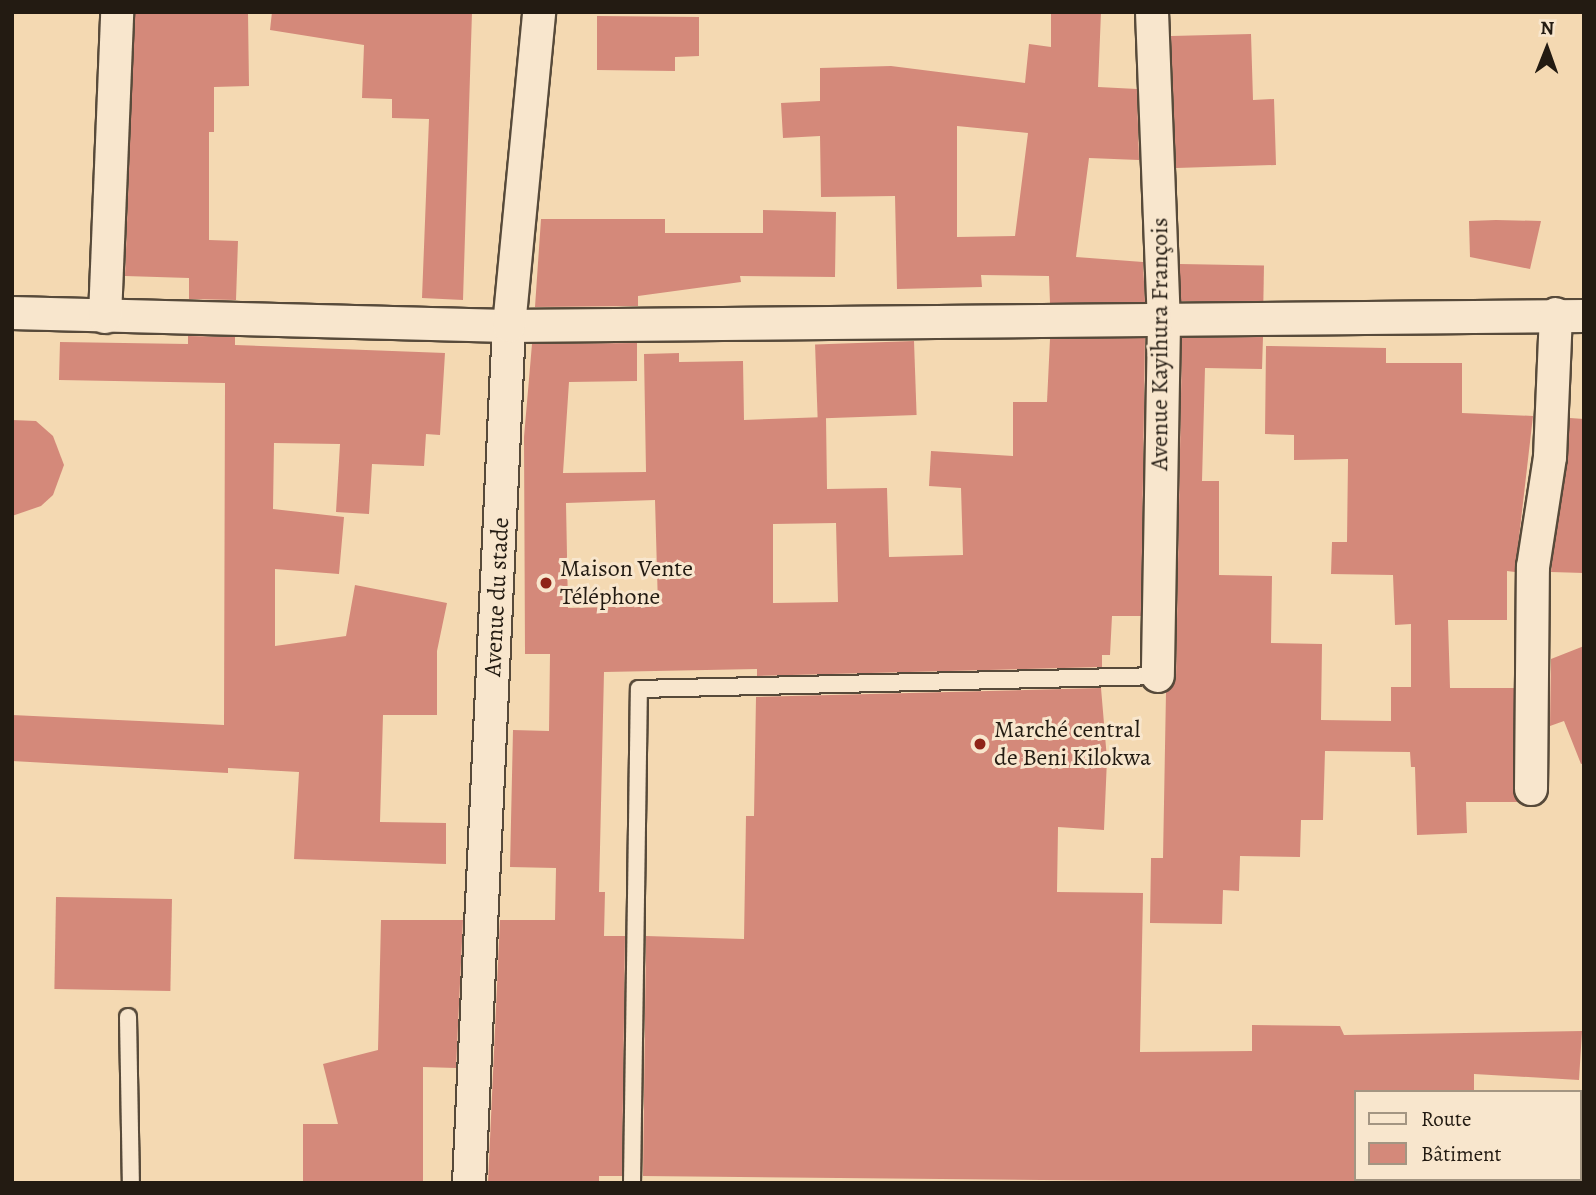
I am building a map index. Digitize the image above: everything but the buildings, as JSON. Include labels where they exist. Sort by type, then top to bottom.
[{"type":"street","points":[[105,317],[117,12]]},
{"type":"street","name":"Avenue du stade","points":[[469,1183],[509,326],[539,12]]},
{"type":"street","name":"Avenue Kayihura François","points":[[1152,12],[1164,323],[1158,676]]},
{"type":"street","points":[[12,313],[509,326],[1164,323],[1570,315],[1533,567],[1531,789]]},
{"type":"lane","points":[[632,1183],[639,689],[1158,676]]},
{"type":"lane","points":[[128,1017],[131,1183]]},
{"type":"place","name":"Maison Vente Téléphone","points":[[546,583]]},
{"type":"place","name":"Marché central de Beni Kilokwa","points":[[980,744]]}]
